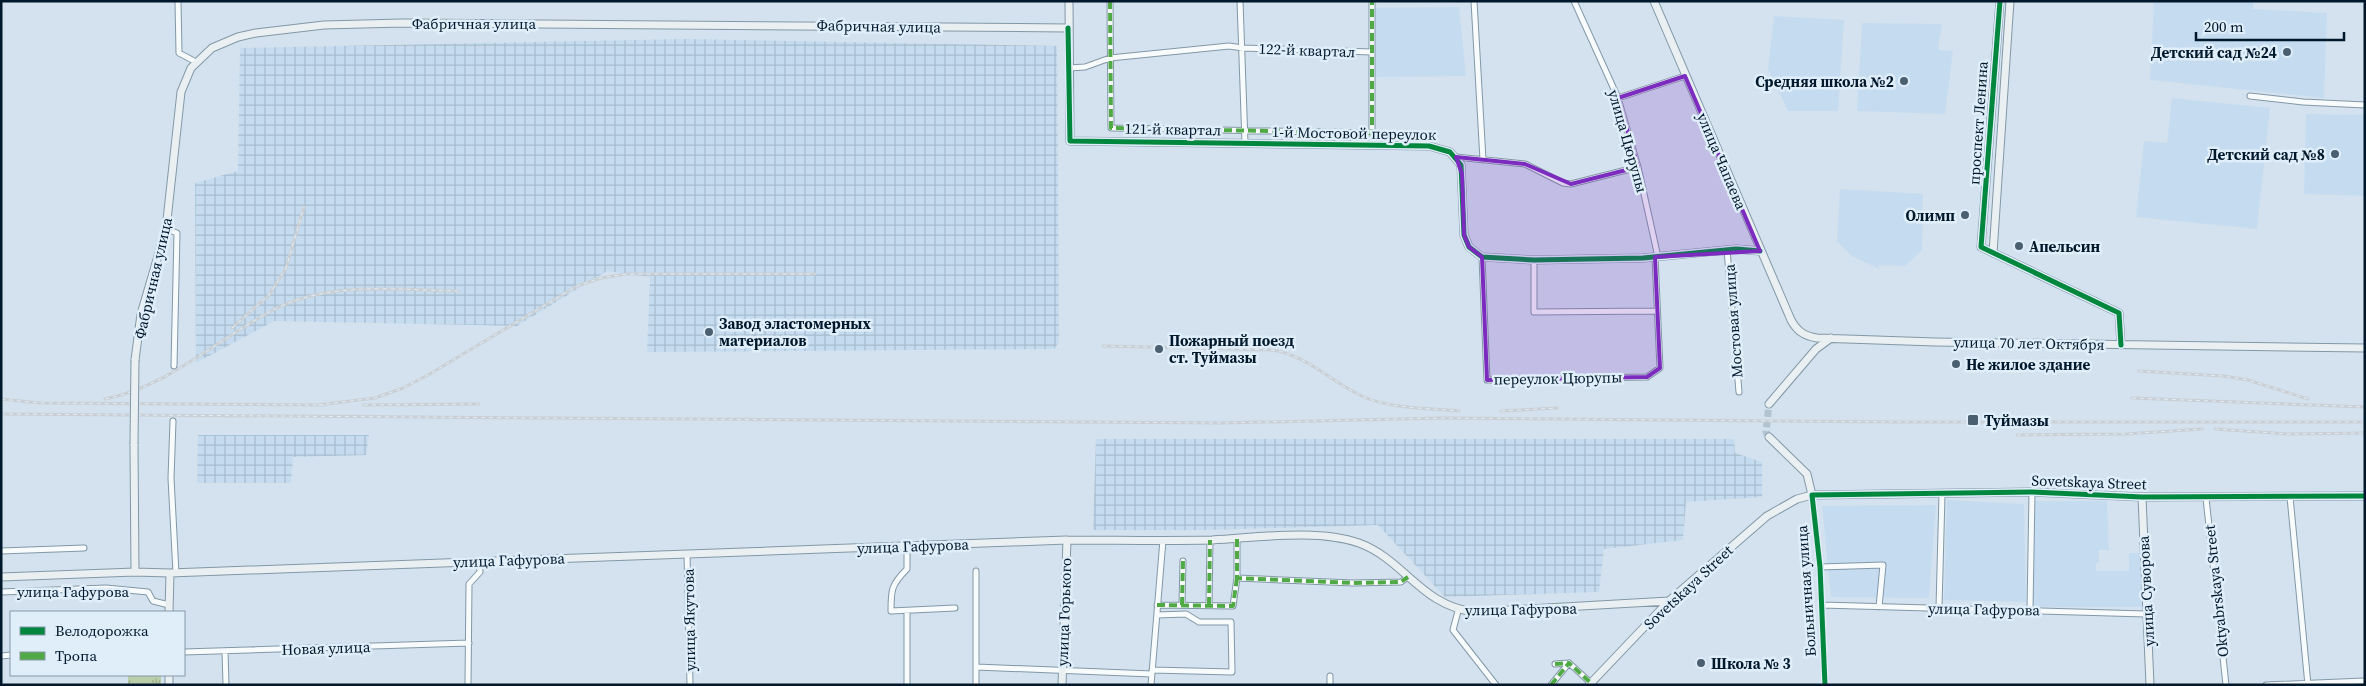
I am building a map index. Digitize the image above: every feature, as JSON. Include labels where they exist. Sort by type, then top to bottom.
[{"type":"main road","points":[[1069,1],[1069,68]]},
{"type":"main road","name":"улица Чапаева","points":[[1654,1],[1790,320]]},
{"type":"main road","name":"проспект Ленина","points":[[2000,1],[1981,247],[1993,253],[2010,1]]},
{"type":"main road","name":"Фабричная улица","points":[[136,572],[135,360],[142,314],[166,229],[181,92],[186,77],[196,62],[212,48],[238,37],[333,25],[519,22],[1068,28]]},
{"type":"main road","name":"1-й Мостовой переулок","points":[[1069,68],[1070,141],[1429,146],[1444,148],[1456,157]]},
{"type":"main road","points":[[1456,157],[1462,174],[1464,234],[1469,247],[1482,257],[1534,260],[1656,257],[1728,250],[1760,250]]},
{"type":"main road","points":[[1993,253],[2119,313],[2121,344]]},
{"type":"main road","name":"улица 70 лет Октября","points":[[1790,320],[1796,329],[1804,335],[1831,338],[1935,342],[2365,348]]},
{"type":"main road","points":[[1769,404],[1816,349],[1831,338]]},
{"type":"main road","points":[[1768,437],[1807,474],[1812,496]]},
{"type":"main road","name":"Sovetskaya Street","points":[[1590,684],[1668,601],[1766,516],[1797,499],[1812,496],[2032,492],[2206,498],[2365,496]]},
{"type":"main road","name":"улица Суворова","points":[[2142,497],[2150,685]]},
{"type":"main road","name":"улица Гафурова","points":[[1,577],[136,572],[173,573],[1067,540],[1210,540],[1325,535],[1360,544],[1381,555],[1439,603],[1458,611],[1492,612],[1668,601]]},
{"type":"main road","name":"улица Горького","points":[[1062,685],[1067,540]]},
{"type":"main road","points":[[169,609],[173,573]]},
{"type":"street","points":[[178,1],[179,53],[196,62]]},
{"type":"street","name":"121-й квартал","points":[[1110,1],[1111,128],[1244,130]]},
{"type":"street","points":[[1240,1],[1245,143]]},
{"type":"street","name":"122-й квартал","points":[[1244,130],[1372,133],[1372,1]]},
{"type":"street","points":[[1474,1],[1483,160]]},
{"type":"street","name":"улица Цюрупы","points":[[1574,1],[1618,98],[1638,167],[1656,257],[1660,368]]},
{"type":"street","points":[[1069,68],[1085,67],[1110,58],[1229,46],[1243,48]]},
{"type":"street","name":"122-й квартал","points":[[1243,48],[1372,52]]},
{"type":"street","points":[[1618,98],[1686,76]]},
{"type":"street","points":[[2250,96],[2303,102],[2365,105]]},
{"type":"street","points":[[1456,157],[1525,164],[1564,183],[1571,184],[1638,167]]},
{"type":"street","points":[[166,229],[177,233],[174,366]]},
{"type":"street","name":"Мостовая улица","points":[[1728,250],[1738,392]]},
{"type":"street","name":"переулок Цюрупы","points":[[1482,257],[1486,380],[1647,377],[1660,368]]},
{"type":"street","points":[[1534,260],[1534,312],[1657,311]]},
{"type":"street","points":[[173,422],[171,478],[173,573]]},
{"type":"street","points":[[2030,610],[2032,492]]},
{"type":"street","points":[[1939,608],[1942,494]]},
{"type":"street","name":"Больничная улица","points":[[1812,496],[1820,567],[1825,685]]},
{"type":"street","points":[[2290,497],[2308,684]]},
{"type":"street","name":"Oktyabrskaya Street","points":[[2206,498],[2226,685]]},
{"type":"street","points":[[1157,604],[1234,606],[1237,578],[1237,539]]},
{"type":"street","points":[[1151,685],[1163,540]]},
{"type":"street","points":[[1208,605],[1210,540]]},
{"type":"street","points":[[907,546],[907,569],[894,582],[891,593],[891,611],[955,608]]},
{"type":"street","points":[[1,551],[84,548]]},
{"type":"street","name":"улица Якутова","points":[[687,554],[690,685]]},
{"type":"street","points":[[468,685],[469,584],[480,572],[479,561]]},
{"type":"street","points":[[1182,605],[1183,562]]},
{"type":"street","points":[[1820,567],[1883,566],[1879,607]]},
{"type":"street","points":[[976,570],[976,685]]},
{"type":"street","points":[[1237,578],[1353,583],[1400,582],[1408,577]]},
{"type":"street","name":"улица Гафурова","points":[[1,592],[106,588],[148,592],[154,601],[169,609]]},
{"type":"street","name":"улица Гафурова","points":[[1822,605],[2146,614]]},
{"type":"street","points":[[906,685],[907,611]]},
{"type":"street","points":[[1458,611],[1453,630],[1496,685]]},
{"type":"street","points":[[976,667],[1152,672],[1232,672],[1232,622],[1199,622],[1186,614],[1156,615]]},
{"type":"street","name":"Новая улица","points":[[185,652],[468,643]]},
{"type":"street","points":[[225,651],[226,685]]},
{"type":"street","points":[[1555,664],[1569,663],[1590,684]]},
{"type":"street","points":[[1551,685],[1569,663]]},
{"type":"street","points":[[1330,676],[1330,685]]},
{"type":"street","points":[[2266,685],[2365,681]]},
{"type":"highlighted area","points":[[1685,76],[1760,251],[1655,257],[1660,368],[1647,377],[1487,380],[1482,257],[1469,247],[1464,235],[1462,174],[1456,157],[1525,164],[1571,184],[1638,167],[1618,98]]},
{"type":"shaded area","points":[[2154,1],[2253,1],[2253,9],[2327,13],[2324,98],[2150,80]]},
{"type":"shaded area","points":[[1459,7],[1466,76],[1374,77],[1374,8]]},
{"type":"shaded area","points":[[1774,16],[1844,20],[1838,111],[1788,111],[1768,69]]},
{"type":"shaded area","name":"Средняя школа №2","points":[[1862,23],[1942,24],[1938,50],[1953,51],[1945,114],[1857,111]]},
{"type":"shaded area","points":[[688,39],[1057,46],[1059,342],[1054,349],[647,352],[650,277],[607,271],[517,326],[274,321],[196,363],[195,183],[238,171],[240,48]]},
{"type":"shaded area","points":[[2172,98],[2270,108],[2257,229],[2136,217],[2144,141],[2167,143]]},
{"type":"shaded area","name":"Детский сад №8","points":[[2306,114],[2365,115],[2365,196],[2304,194]]},
{"type":"shaded area","points":[[1840,189],[1923,194],[1922,250],[1905,266],[1879,265],[1879,269],[1852,256],[1837,241]]},
{"type":"shaded area","points":[[198,435],[369,435],[366,455],[293,457],[291,483],[197,483]]},
{"type":"shaded area","points":[[1096,439],[1734,439],[1735,453],[1762,462],[1762,497],[1686,502],[1683,540],[1604,549],[1599,592],[1445,597],[1378,525],[1208,530],[1093,530]]},
{"type":"shaded area","points":[[1947,500],[2024,504],[2026,602],[1944,600]]},
{"type":"shaded area","points":[[2033,501],[2107,501],[2109,550],[2099,550],[2099,563],[2096,563],[2096,571],[2129,571],[2129,553],[2141,553],[2142,607],[2033,607]]},
{"type":"shaded area","points":[[1936,505],[1929,598],[1831,597],[1822,506]]},
{"type":"green space","points":[[128,676],[161,676],[161,685],[128,685]]},
{"type":"tunnel","points":[[1769,404],[1766,432],[1769,437]]},
{"type":"railway","points":[[232,328],[269,295],[286,268],[304,207]]},
{"type":"railway","points":[[318,405],[375,398],[403,388],[577,286],[601,278],[627,274],[815,274]]},
{"type":"railway","points":[[105,399],[129,393],[151,384],[172,373],[254,321],[296,300],[319,294],[365,289],[458,291]]},
{"type":"railway","points":[[1103,346],[1273,350],[1298,358],[1352,391],[1375,401],[1398,406],[1459,411]]},
{"type":"railway","points":[[2139,371],[2223,376],[2248,380],[2308,399]]},
{"type":"railway","points":[[2132,398],[2365,407]]},
{"type":"railway","points":[[1,399],[39,403],[324,405]]},
{"type":"railway","points":[[364,405],[479,404]]},
{"type":"railway","points":[[1501,411],[1557,408]]},
{"type":"railway","points":[[1,414],[1222,423],[1443,418],[1902,422],[2365,422]]},
{"type":"railway","points":[[2017,435],[2126,434],[2202,429]]},
{"type":"railway","points":[[2215,429],[2289,434],[2365,433]]},
{"type":"marked path","points":[[1110,1],[1111,128],[1372,133],[1372,1]]},
{"type":"marked path","points":[[1237,539],[1237,578],[1353,583],[1401,582],[1408,577]]},
{"type":"marked path","points":[[1209,605],[1210,540]]},
{"type":"marked path","points":[[1182,605],[1183,561]]},
{"type":"marked path","points":[[1157,605],[1233,606],[1237,578]]},
{"type":"marked path","points":[[1555,664],[1569,663]]},
{"type":"marked path","points":[[1551,685],[1569,663],[1591,683]]},
{"type":"cycle path","points":[[2000,1],[1981,247],[2119,313],[2121,345]]},
{"type":"cycle path","points":[[1068,28],[1070,141],[1429,146],[1450,152],[1461,165],[1464,235],[1469,247],[1482,257],[1534,260],[1643,258],[1736,249],[1760,251]]},
{"type":"cycle path","points":[[1825,685],[1820,567],[1812,495],[2032,492],[2142,497],[2365,496]]},
{"type":"place","name":"Детский сад №24","points":[[2287,52]]},
{"type":"place","name":"Средняя школа №2","points":[[1904,81]]},
{"type":"place","name":"Детский сад №8","points":[[2335,154]]},
{"type":"place","name":"Олимп","points":[[1965,215]]},
{"type":"place","name":"Апельсин","points":[[2019,246]]},
{"type":"place","name":"Завод эластомерных материалов","points":[[709,332]]},
{"type":"place","name":"Пожарный поезд ст. Туймазы","points":[[1159,349]]},
{"type":"place","name":"Не жилое здание","points":[[1956,364]]},
{"type":"place","name":"Туймазы","points":[[1973,420]]},
{"type":"place","name":"Школа № 3","points":[[1701,663]]}]
